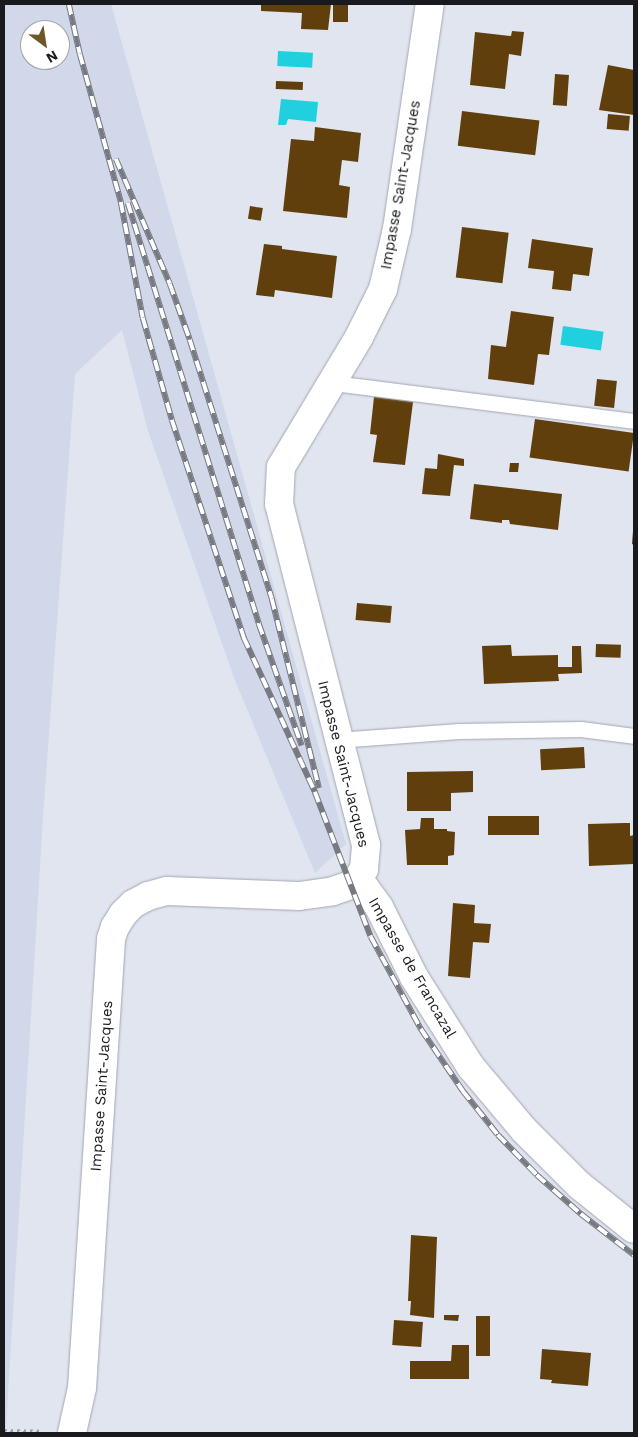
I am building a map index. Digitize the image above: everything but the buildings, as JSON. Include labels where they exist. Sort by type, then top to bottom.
[{"type":"street","name":"Impasse Saint-Jacques","points":[[72,1432],[82,1388],[110,948],[115,926],[133,904],[148,896],[167,891],[299,896],[333,891],[350,885],[364,869],[366,845],[337,740],[279,504],[281,467],[298,436],[333,383],[360,337],[383,289],[397,229],[430,4]]},
{"type":"street","name":"Impasse de Francazal","points":[[358,878],[379,907],[414,977],[435,1013],[476,1074],[524,1130],[579,1185],[634,1229]]},
{"type":"lane","points":[[333,383],[634,422]]},
{"type":"lane","points":[[337,740],[458,731],[581,729],[634,736]]},
{"type":"path","points":[[4,1430],[72,1432]]},
{"type":"shaded area","points":[[4,4],[111,4],[346,844],[315,873],[234,678],[148,431],[122,330],[75,374],[43,817],[6,1428],[4,1428]]},
{"type":"water","points":[[278,51],[313,53],[312,68],[277,66]]},
{"type":"water","points":[[281,99],[318,102],[316,122],[288,119],[286,125],[278,125]]},
{"type":"water","points":[[563,326],[604,332],[601,351],[560,345]]},
{"type":"railway","points":[[69,4],[80,54],[121,202],[143,318],[172,420],[244,638],[315,792],[371,937],[421,1029],[463,1091],[498,1135],[537,1175],[581,1214],[634,1255]]},
{"type":"railway","points":[[116,159],[170,284],[190,340],[272,599],[319,788]]},
{"type":"railway","points":[[128,203],[259,624],[302,746]]}]
